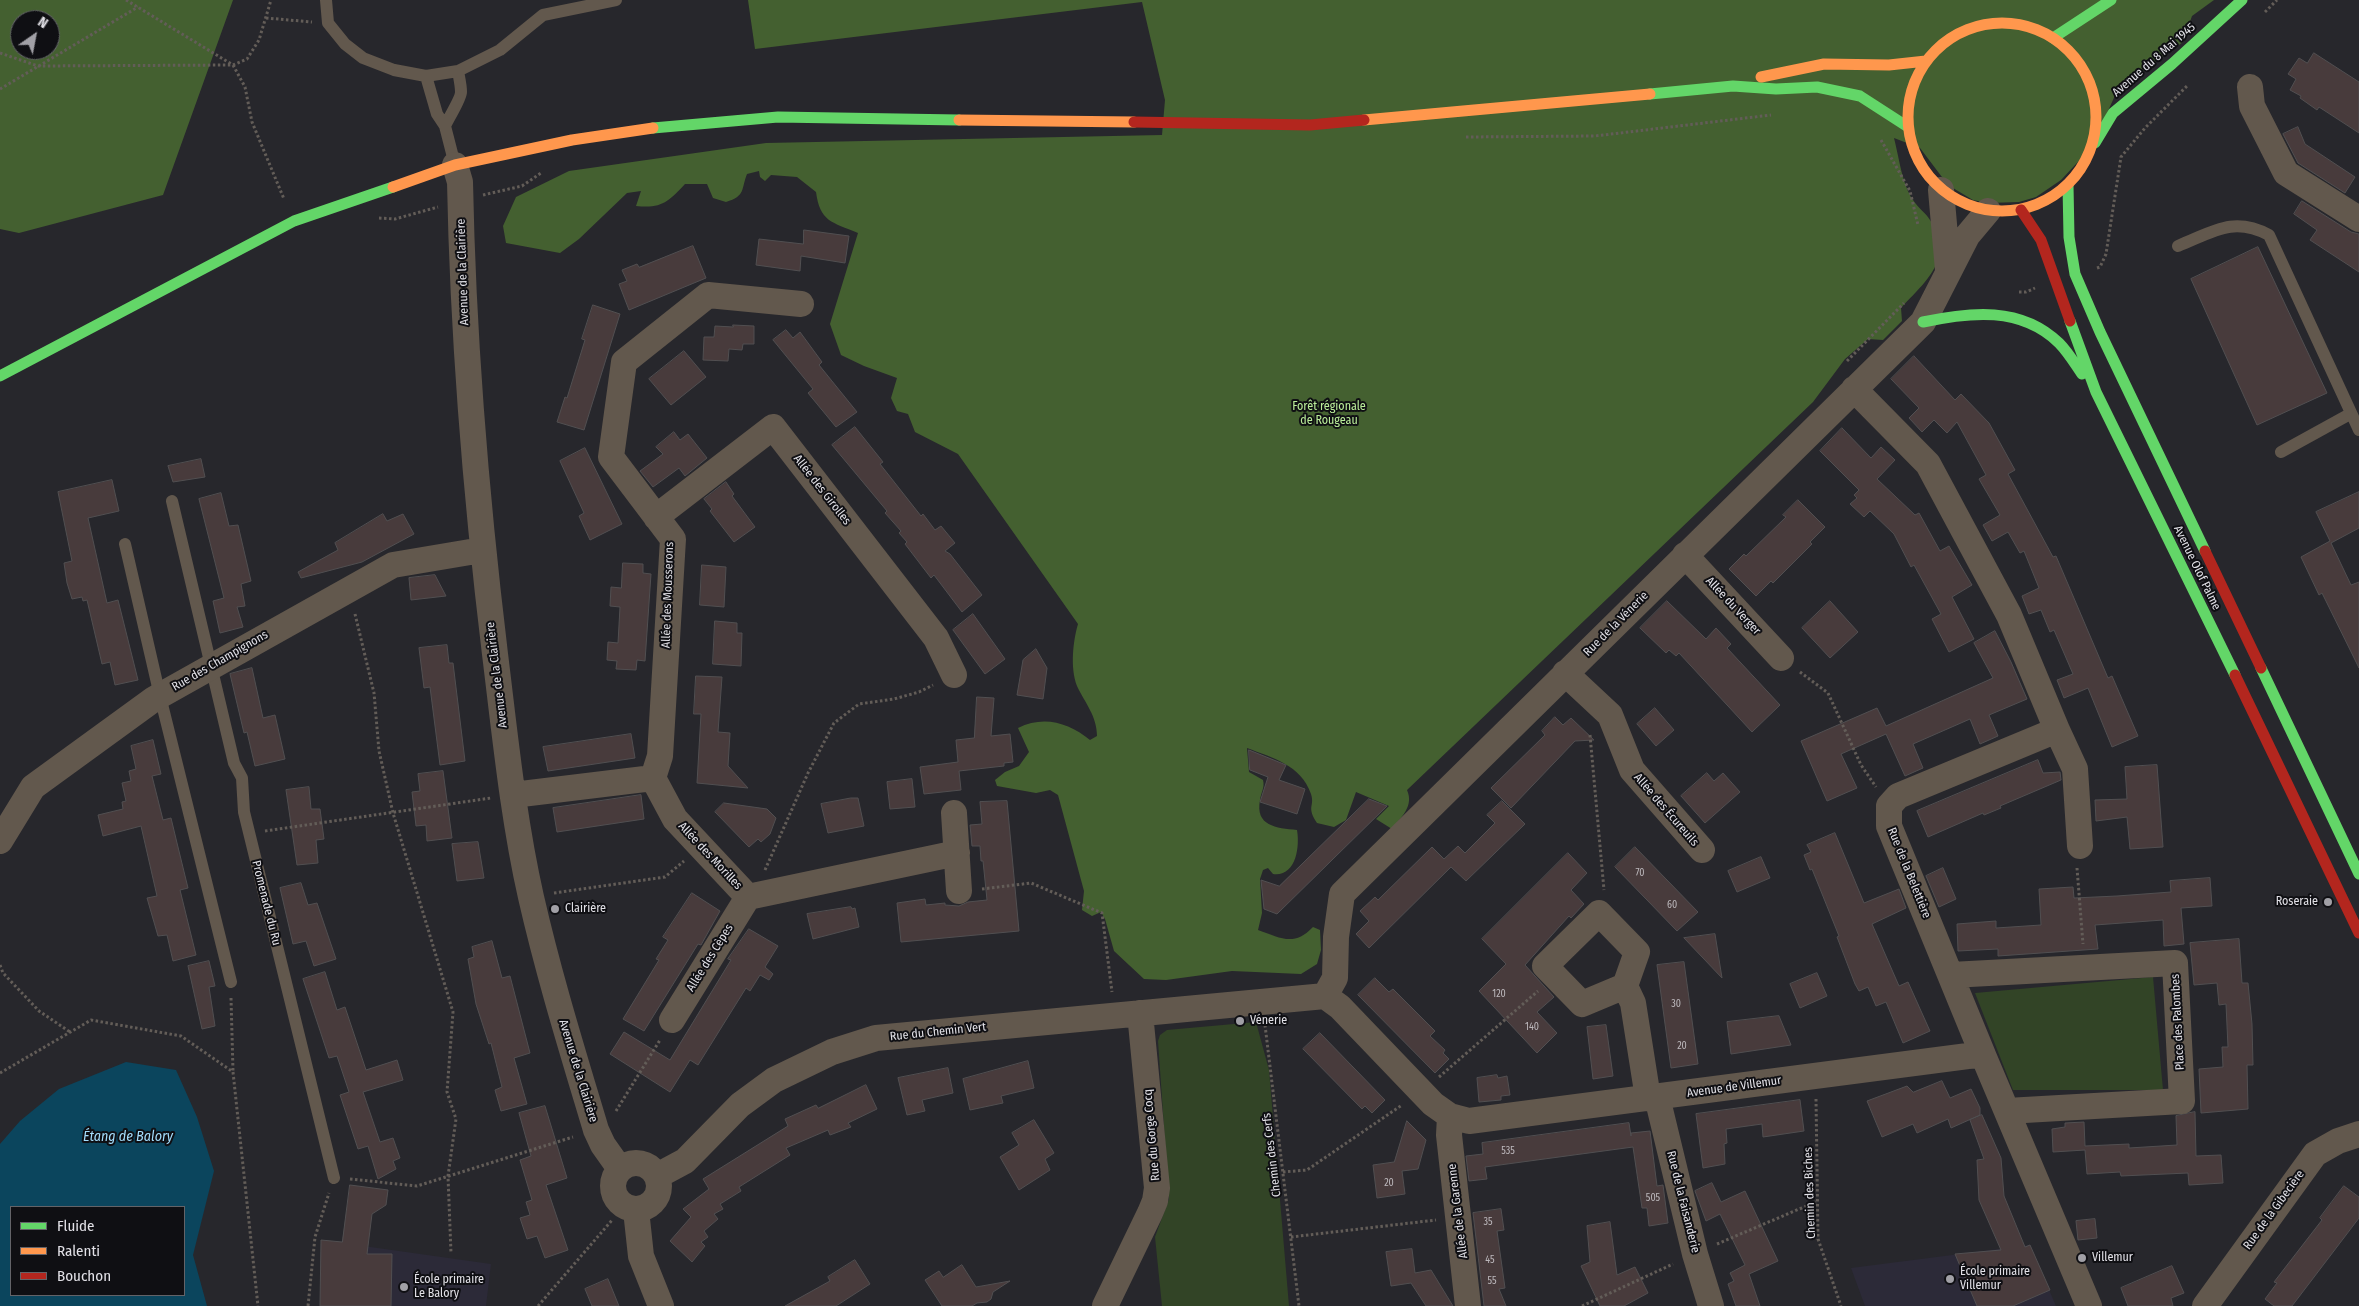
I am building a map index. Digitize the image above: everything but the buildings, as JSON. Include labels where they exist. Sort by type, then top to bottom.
[{"type":"main road","points":[[2053,38],[2111,0]]},
{"type":"main road","name":"Avenue du 8 Mai 1945","points":[[1941,190],[1970,207],[1988,211],[2021,210],[2040,204],[2068,185],[2087,160],[2113,113],[2172,64],[2242,0]]},
{"type":"main road","points":[[1941,190],[1914,152],[1908,127],[1909,100],[1926,61],[1950,38],[1974,27],[2006,22],[2023,25],[2053,38],[2076,58],[2092,87],[2097,115],[2092,148]]},
{"type":"main road","points":[[1733,86],[1772,74],[1824,64],[1890,65],[1926,61]]},
{"type":"main road","points":[[0,376],[294,221],[455,165],[572,140],[649,128],[778,116],[1310,125],[1733,86],[1776,89],[1817,87],[1860,96],[1908,127]]},
{"type":"main road","name":"Avenue Olof Palme","points":[[2068,185],[2069,237],[2075,274],[2197,540],[2359,874]]},
{"type":"main road","name":"Avenue Olof Palme","points":[[2021,210],[2041,240],[2096,392],[2272,750],[2359,933]]},
{"type":"main road","points":[[1923,322],[1962,313],[1992,312],[2037,326],[2058,343],[2096,392]]},
{"type":"street","points":[[2250,86],[2252,106],[2286,173],[2359,219]]},
{"type":"street","name":"Avenue de la Clairière","points":[[455,165],[460,182],[467,366],[482,550],[513,795],[531,896],[561,1013],[596,1130],[603,1145],[620,1169]]},
{"type":"street","points":[[1941,190],[1948,270]]},
{"type":"street","name":"Rue de la Vénerie","points":[[1325,996],[1335,978],[1336,937],[1342,894],[1923,322],[1967,236],[1988,211]]},
{"type":"street","name":"Allée des Mousserons","points":[[653,778],[660,756],[672,539],[611,457],[624,362],[708,295],[801,304]]},
{"type":"street","points":[[1854,389],[1928,464],[2009,615],[2075,769],[2080,846]]},
{"type":"street","name":"Allée des Girolles","points":[[656,517],[773,427],[936,638],[954,674]]},
{"type":"street","name":"Rue des Champignons","points":[[0,841],[33,786],[160,696],[393,565],[482,550]]},
{"type":"street","name":"Allée du Verger","points":[[1685,555],[1781,658]]},
{"type":"street","name":"Allée des Écureuils","points":[[1565,673],[1610,715],[1632,770],[1702,850]]},
{"type":"street","points":[[1889,806],[1898,796],[2057,730]]},
{"type":"street","points":[[513,795],[653,778]]},
{"type":"street","name":"Allée des Morilles","points":[[653,778],[675,819],[748,897],[957,853]]},
{"type":"street","name":"Rue de la Belettière","points":[[1889,806],[1888,826],[1983,1055]]},
{"type":"street","points":[[954,813],[959,892]]},
{"type":"street","name":"Allée des Cèpes","points":[[672,1020],[748,897]]},
{"type":"street","points":[[1600,913],[1637,952],[1625,986],[1582,1004],[1545,966],[1600,913]]},
{"type":"street","name":"Place des Palombes","points":[[1950,975],[2082,970],[2175,963],[2182,1101],[2007,1111]]},
{"type":"street","name":"Rue de la Faisanderie","points":[[1625,986],[1633,1002],[1653,1098],[1711,1306]]},
{"type":"street","points":[[1262,1002],[1325,996]]},
{"type":"street","name":"Avenue de Villemur","points":[[1325,996],[1340,1007],[1433,1104],[1450,1116],[1468,1120],[1983,1055]]},
{"type":"street","name":"Rue du Chemin Vert","points":[[657,1176],[685,1160],[740,1105],[774,1080],[832,1052],[876,1038],[1262,1002]]},
{"type":"street","name":"Rue du Gorge Cocq","points":[[1105,1306],[1150,1213],[1155,1201],[1157,1188],[1140,1013]]},
{"type":"street","points":[[1983,1055],[2089,1306]]},
{"type":"street","name":"Allée de la Garenne","points":[[1450,1116],[1449,1135],[1460,1217],[1468,1306]]},
{"type":"street","name":"Rue de la Gibecière","points":[[2205,1306],[2314,1154],[2338,1141],[2359,1134]]},
{"type":"street","points":[[629,1207],[644,1208],[656,1198],[660,1184],[653,1170],[640,1163],[626,1165],[620,1169],[613,1184],[614,1192],[629,1207],[641,1256],[661,1306]]},
{"type":"lane","points":[[326,0],[328,23],[345,44],[363,58],[394,70],[426,76],[458,71],[500,50],[543,15],[616,0]]},
{"type":"lane","points":[[445,126],[459,100],[461,92],[458,71]]},
{"type":"lane","points":[[426,76],[437,114],[445,126],[455,165]]},
{"type":"lane","points":[[2178,246],[2230,226],[2247,226],[2269,235],[2359,430]]},
{"type":"lane","points":[[2281,452],[2350,414]]},
{"type":"lane","name":"Promenade du Ru","points":[[172,501],[234,763],[242,778],[244,812],[334,1178]]},
{"type":"lane","points":[[126,544],[160,696],[231,982]]},
{"type":"path","points":[[126,0],[233,65],[244,87],[252,122],[264,155],[294,221]]},
{"type":"path","points":[[0,53],[38,66],[233,65],[247,59],[259,40],[271,0]]},
{"type":"path","points":[[2264,13],[2277,0]]},
{"type":"path","points":[[0,89],[138,7]]},
{"type":"path","points":[[266,18],[328,23]]},
{"type":"path","points":[[2075,274],[2100,267],[2106,254],[2121,156],[2145,128],[2190,84]]},
{"type":"path","points":[[1461,137],[1595,136],[1773,115]]},
{"type":"path","points":[[1876,132],[1910,191],[1920,230]]},
{"type":"path","points":[[376,218],[395,219],[522,186],[544,170]]},
{"type":"path","points":[[2017,291],[2026,292],[2055,280]]},
{"type":"path","points":[[1844,363],[1905,303]]},
{"type":"path","points":[[350,588],[374,693],[380,752],[393,813],[453,1012],[447,1092],[456,1119],[448,1176],[451,1253]]},
{"type":"path","points":[[1781,658],[1828,693],[1861,765],[1889,806]]},
{"type":"path","points":[[748,897],[763,875],[808,773],[834,723],[859,704],[894,700],[919,692],[954,674]]},
{"type":"path","points":[[1590,730],[1604,895],[1600,913]]},
{"type":"path","points":[[249,833],[513,795]]},
{"type":"path","points":[[531,896],[665,877],[701,846]]},
{"type":"path","points":[[2080,846],[2076,858],[2084,954],[2082,970]]},
{"type":"path","points":[[959,892],[1031,883],[1102,913],[1114,1016]]},
{"type":"path","points":[[0,965],[4,973],[40,1011],[70,1032]]},
{"type":"path","points":[[1283,1172],[1307,1170],[1422,1092],[1555,976]]},
{"type":"path","points":[[231,982],[233,1072],[258,1306]]},
{"type":"path","name":"Chemin des Cerfs","points":[[1262,1002],[1298,1306]]},
{"type":"path","points":[[0,1073],[91,1020],[181,1036],[233,1072]]},
{"type":"path","points":[[308,1306],[315,1237],[334,1178],[417,1186],[596,1130],[618,1109],[672,1020]]},
{"type":"path","name":"Chemin des Biches","points":[[1816,1076],[1818,1239],[1841,1306]]},
{"type":"path","points":[[538,1306],[610,1224],[629,1207]]},
{"type":"path","points":[[1290,1237],[1460,1217]]},
{"type":"shaded area","name":"École primaire Le Balory","points":[[321,1240],[491,1264],[486,1306],[320,1306]]},
{"type":"shaded area","name":"École primaire Villemur","points":[[2030,1245],[2056,1306],[1865,1306],[1851,1268]]},
{"type":"green space","points":[[0,0],[233,0],[163,195],[19,233],[0,229]]},
{"type":"green space","name":"Forêt régionale de Rougeau","points":[[748,0],[2214,0],[2192,16],[2183,42],[2118,89],[2091,148],[2061,180],[2036,197],[2019,202],[1988,203],[1973,200],[1948,185],[1920,148],[1894,138],[1901,170],[1909,194],[1930,220],[1937,234],[1940,246],[1938,258],[1928,279],[1901,308],[1902,321],[1883,340],[1868,339],[1845,359],[1813,402],[1407,790],[1409,796],[1408,806],[1392,829],[1376,819],[1389,806],[1356,792],[1346,820],[1334,827],[1317,823],[1311,810],[1311,794],[1300,776],[1293,769],[1276,759],[1247,748],[1249,772],[1263,780],[1264,785],[1259,809],[1261,815],[1269,824],[1297,830],[1298,837],[1295,860],[1287,871],[1281,874],[1273,874],[1268,868],[1263,870],[1260,879],[1262,913],[1258,930],[1280,938],[1293,939],[1300,937],[1313,927],[1320,930],[1321,950],[1317,964],[1301,974],[1232,971],[1166,980],[1144,979],[1114,951],[1105,919],[1101,912],[1092,916],[1082,910],[1084,891],[1058,795],[1050,790],[1036,793],[997,786],[995,780],[1005,772],[1019,766],[1029,752],[1018,728],[1037,722],[1047,722],[1065,725],[1090,740],[1097,736],[1093,716],[1075,679],[1073,663],[1078,624],[958,454],[915,432],[908,414],[897,411],[891,398],[897,378],[841,355],[830,324],[858,233],[829,220],[821,210],[816,192],[797,177],[771,175],[765,181],[760,177],[759,171],[747,174],[740,194],[726,202],[713,198],[707,184],[685,184],[674,195],[659,205],[645,207],[636,206],[641,191],[627,193],[579,239],[560,253],[506,243],[503,226],[516,197],[569,171],[766,143],[1162,135],[1165,100],[1142,2],[755,49]]},
{"type":"green space","points":[[2153,977],[2163,1090],[2013,1090],[1975,993]]},
{"type":"green space","points":[[1256,1022],[1269,1070],[1289,1306],[1162,1306],[1155,1237],[1169,1199],[1158,1041],[1160,1035],[1167,1030]]},
{"type":"water","name":"Étang de Balory","points":[[126,1062],[176,1070],[197,1117],[214,1171],[193,1255],[207,1306],[0,1306],[0,1144],[20,1121],[59,1089]]},
{"type":"traffic: fast","points":[[2053,38],[2111,0]]},
{"type":"traffic: fast","points":[[2095,143],[2113,113],[2172,64],[2242,0]]},
{"type":"traffic: fast","points":[[1650,94],[1733,86],[1776,89],[1817,87],[1860,96],[1908,127]]},
{"type":"traffic: fast","points":[[653,128],[778,117],[959,120]]},
{"type":"traffic: fast","points":[[2068,185],[2069,237],[2075,274],[2100,332],[2205,551]]},
{"type":"traffic: fast","points":[[0,376],[294,221],[393,187]]},
{"type":"traffic: fast","points":[[1923,322],[1977,314],[2012,317],[2044,331],[2059,343],[2082,374]]},
{"type":"traffic: fast","points":[[2070,321],[2096,392],[2235,675]]},
{"type":"traffic: fast","points":[[2261,668],[2359,874]]},
{"type":"traffic: slow","points":[[1993,23],[2011,23],[2029,27],[2046,34],[2062,44],[2075,57],[2089,81],[2096,108],[2096,117],[2096,126],[2089,153],[2075,177],[2062,190],[2046,200],[2029,207],[2011,211],[1993,211],[1975,207],[1958,200],[1942,190],[1929,177],[1919,161],[1912,144],[1908,126],[1908,108],[1912,90],[1919,73],[1929,57],[1942,44],[1958,34],[1975,27],[1993,23]]},
{"type":"traffic: slow","points":[[1761,77],[1824,64],[1889,65],[1926,61]]},
{"type":"traffic: slow","points":[[1364,120],[1650,94]]},
{"type":"traffic: slow","points":[[959,120],[1134,122]]},
{"type":"traffic: slow","points":[[393,187],[455,165],[572,140],[653,128]]},
{"type":"traffic: jam","points":[[1134,122],[1310,125],[1364,120]]},
{"type":"traffic: jam","points":[[2021,210],[2041,240],[2070,321]]},
{"type":"traffic: jam","points":[[2205,551],[2261,668]]},
{"type":"traffic: jam","points":[[2235,675],[2359,933]]},
{"type":"place","name":"Roseraie","points":[[2328,902]]},
{"type":"place","name":"Clairière","points":[[555,909]]},
{"type":"place","name":"Vénerie","points":[[1240,1021]]},
{"type":"place","name":"Villemur","points":[[2082,1258]]},
{"type":"place","name":"École primaire Villemur","points":[[1950,1279]]},
{"type":"place","name":"École primaire Le Balory","points":[[404,1287]]}]
